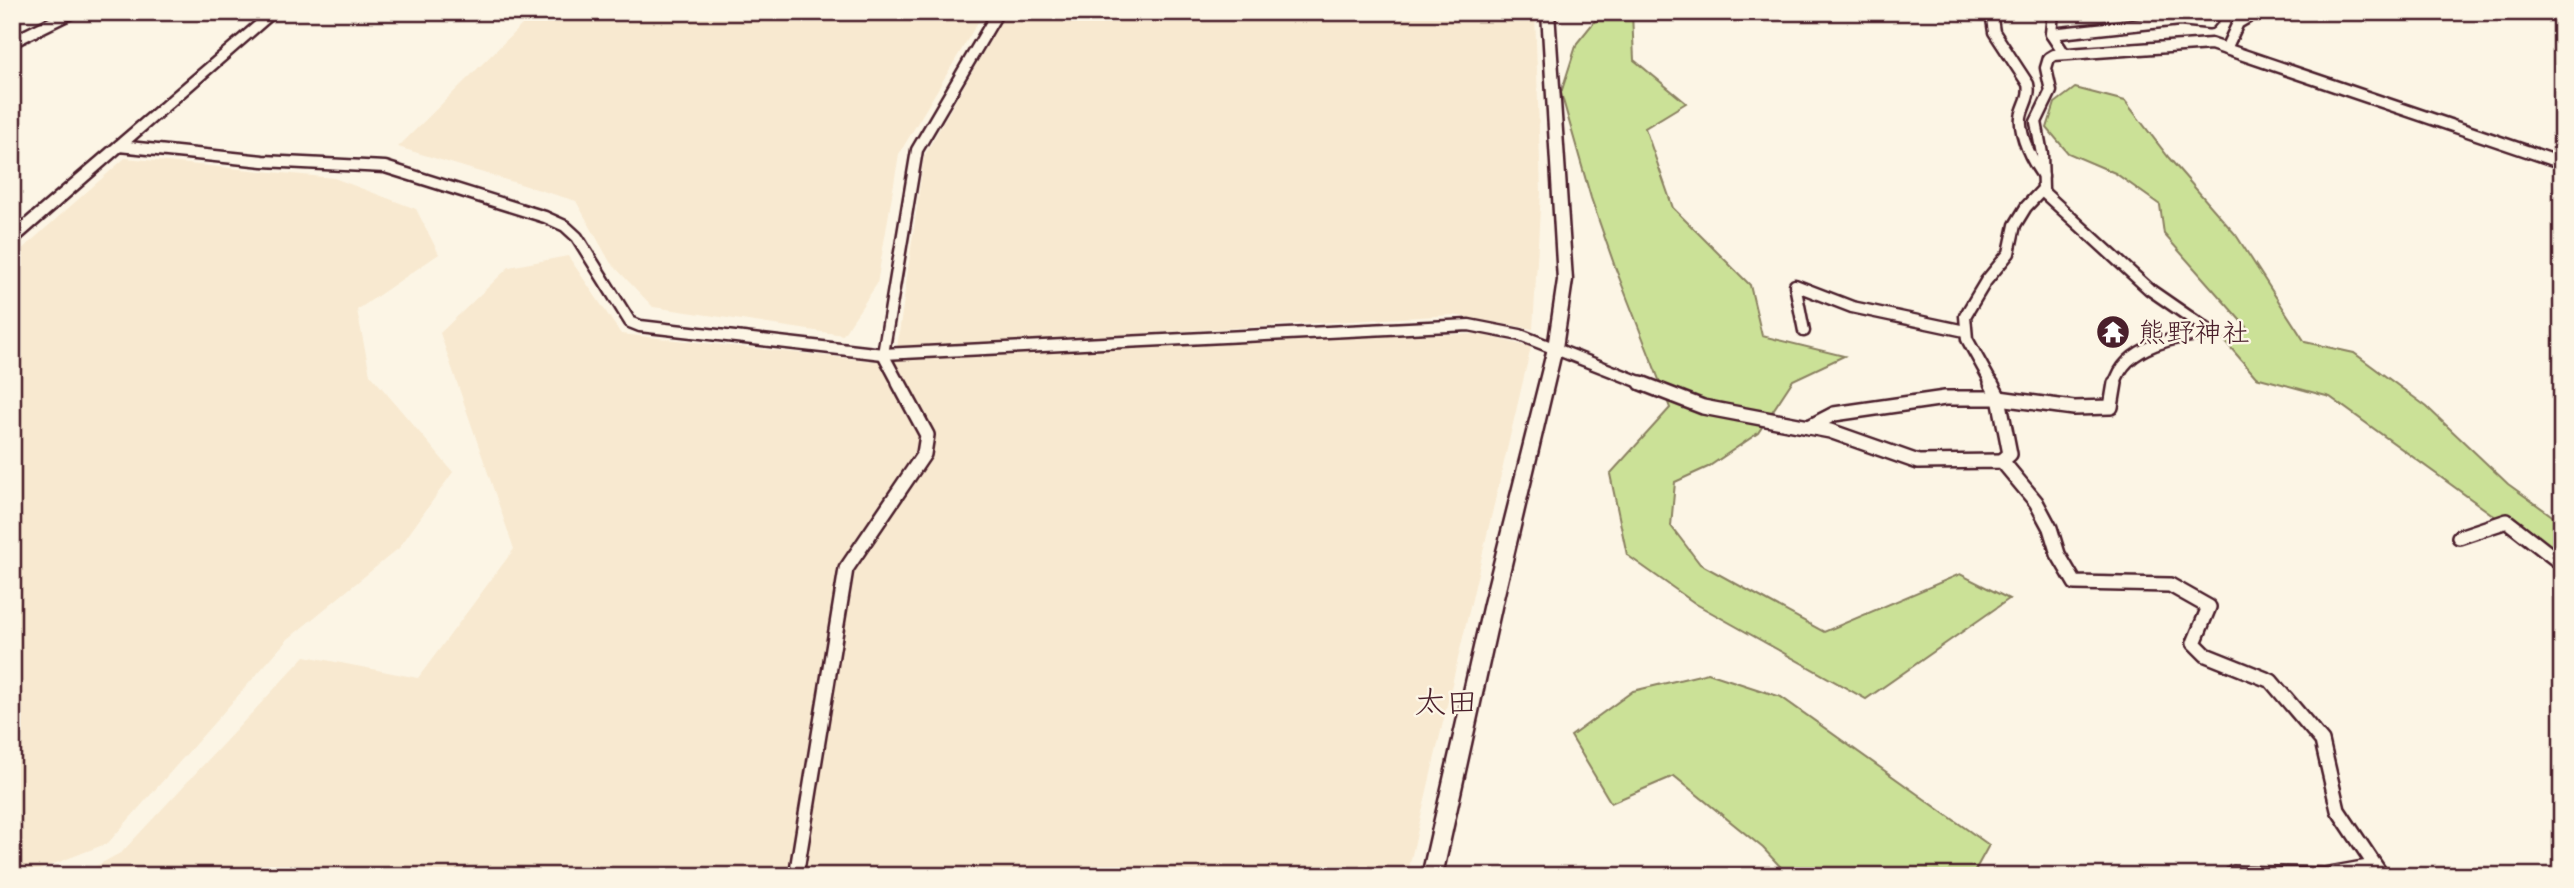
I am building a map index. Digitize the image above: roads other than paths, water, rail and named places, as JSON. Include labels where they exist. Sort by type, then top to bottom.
[{"type":"street","points":[[12,42],[73,12]]},
{"type":"street","points":[[12,239],[274,12]]},
{"type":"street","points":[[796,876],[846,569],[928,445],[928,435],[883,354],[914,156],[998,12]]},
{"type":"street","points":[[1432,876],[1493,603],[1555,348],[1565,280],[1552,104],[1549,12]]},
{"type":"street","points":[[1991,12],[1992,26],[1998,41],[2029,85],[2029,95],[2021,121],[2035,167],[2043,176]]},
{"type":"street","points":[[2053,12],[2052,34],[2063,52]]},
{"type":"street","points":[[2119,12],[2123,25]]},
{"type":"street","points":[[2052,34],[2170,16],[2209,23],[2218,12]]},
{"type":"street","points":[[2227,49],[2238,23],[2257,12]]},
{"type":"street","points":[[119,146],[263,161],[385,167],[545,217],[565,226],[576,237],[630,322],[640,326],[883,354],[1449,325],[1489,327],[1555,348],[1703,407],[1732,415],[1809,426],[1918,462],[2002,461],[2010,454],[1999,398],[1965,331],[1965,316],[1986,281],[2009,253],[2015,225],[2026,207],[2042,191],[2043,176],[2036,122],[2051,91],[2046,68],[2049,58],[2063,52],[2201,42],[2562,163]]},
{"type":"street","points":[[1809,426],[1834,414],[1945,398],[1999,398],[2074,408],[2111,407],[2116,399],[2117,376],[2129,360],[2183,335],[2214,334],[2149,289],[2042,191]]},
{"type":"street","points":[[1804,331],[1795,285],[1852,307],[1965,331]]},
{"type":"street","points":[[2002,461],[2036,502],[2050,528],[2058,554],[2075,583],[2170,585],[2209,607],[2194,643],[2206,655],[2271,681],[2322,741],[2337,810],[2378,871],[2324,876],[2233,873],[2230,876]]},
{"type":"street","points":[[2459,537],[2507,521],[2562,564]]},
{"type":"place","name":"熊野神社","points":[[2113,332]]},
{"type":"district","name":"太田","points":[[1446,702]]}]
